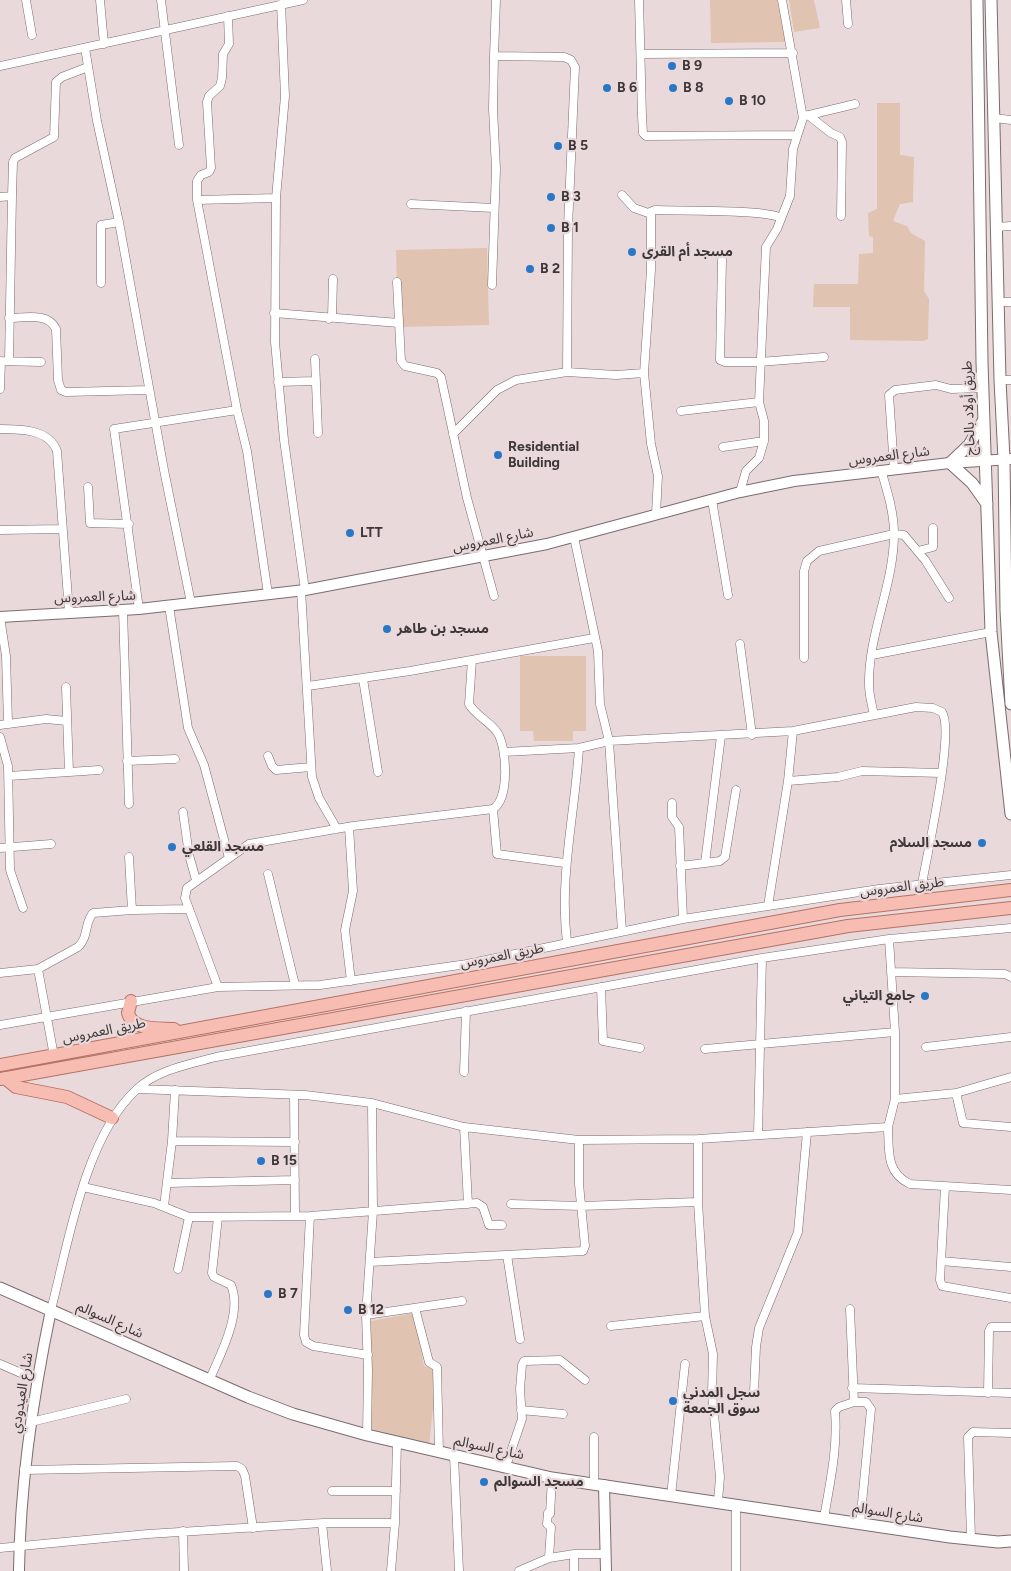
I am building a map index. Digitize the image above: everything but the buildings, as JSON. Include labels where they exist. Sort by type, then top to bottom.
[{"type":"main road","name":"طريق أولاد بالحاج","points":[[976,0],[983,388],[991,632],[1011,814]]},
{"type":"main road","points":[[991,0],[998,302],[1006,380],[1003,418],[1008,459],[1009,558],[1006,610],[1011,704]]},
{"type":"main road","points":[[1003,418],[1011,430]]},
{"type":"main road","points":[[984,419],[969,445],[950,463],[972,483],[988,505]]},
{"type":"main road","name":"طريق العمروس","points":[[0,1065],[840,910],[1011,890]]},
{"type":"main road","name":"طريق العمروس","points":[[2,1079],[848,926],[1011,908]]},
{"type":"main road","points":[[132,1001],[128,1013],[134,1023],[144,1026],[192,1030]]},
{"type":"main road","points":[[0,1058],[25,1061]]},
{"type":"main road","points":[[2,1079],[16,1087],[67,1097],[112,1118]]},
{"type":"main road","name":"شارع السوالم","points":[[0,1288],[209,1381],[293,1414],[367,1435],[552,1478],[718,1501],[860,1524],[998,1542]]},
{"type":"main road","points":[[998,1542],[1011,1541]]},
{"type":"main road","points":[[998,1542],[1011,1546]]},
{"type":"street","points":[[26,0],[32,35]]},
{"type":"street","points":[[100,0],[104,44]]},
{"type":"street","points":[[161,0],[179,145]]},
{"type":"street","points":[[0,66],[303,0]]},
{"type":"street","points":[[492,285],[496,169],[493,109],[496,0]]},
{"type":"street","points":[[639,0],[642,124],[643,133],[646,136],[797,135]]},
{"type":"street","points":[[740,492],[746,471],[759,458],[764,441],[764,421],[759,402],[759,362],[766,247],[790,196],[793,149],[805,116],[782,0]]},
{"type":"street","points":[[846,0],[848,24]]},
{"type":"street","points":[[281,4],[285,96],[276,198],[274,313],[278,382],[303,590],[311,767],[319,798],[337,829]]},
{"type":"street","points":[[228,16],[229,44],[223,54],[220,86],[209,96],[207,102],[211,168],[210,172],[201,175],[197,181],[197,200],[237,410],[248,451],[268,594]]},
{"type":"street","points":[[86,48],[97,121],[119,222],[155,422],[191,602]]},
{"type":"street","points":[[641,54],[793,52]]},
{"type":"street","points":[[494,56],[564,57],[571,60],[575,67],[568,227],[567,372]]},
{"type":"street","points":[[0,389],[9,318],[13,162],[16,158],[54,137],[54,88],[56,82],[62,77],[88,67]]},
{"type":"street","points":[[805,116],[855,104]]},
{"type":"street","points":[[805,116],[837,135],[842,142],[841,216]]},
{"type":"street","points":[[994,118],[1011,120]]},
{"type":"street","points":[[622,195],[634,208],[652,214]]},
{"type":"street","points":[[0,197],[12,196]]},
{"type":"street","points":[[197,200],[276,198]]},
{"type":"street","points":[[411,204],[494,208]]},
{"type":"street","points":[[656,514],[658,476],[652,444],[644,373],[652,270],[652,214],[650,212],[655,210],[740,212],[772,214],[781,218]]},
{"type":"street","points":[[101,283],[101,226],[119,222]]},
{"type":"street","points":[[996,227],[1011,226]]},
{"type":"street","points":[[722,260],[719,358],[725,362],[759,362],[824,357]]},
{"type":"street","points":[[329,319],[332,317],[333,279]]},
{"type":"street","points":[[397,282],[402,364],[411,368],[437,373],[441,377],[482,557],[488,569],[494,596]]},
{"type":"street","points":[[998,302],[1011,302]]},
{"type":"street","points":[[274,313],[329,319],[398,323]]},
{"type":"street","points":[[9,318],[44,318],[53,323],[56,329],[60,390],[66,392],[149,390]]},
{"type":"street","points":[[315,359],[318,433]]},
{"type":"street","points":[[3,361],[41,362]]},
{"type":"street","points":[[453,434],[504,385],[516,380],[567,372],[616,376],[644,373]]},
{"type":"street","points":[[278,382],[315,381]]},
{"type":"street","points":[[894,468],[889,394],[895,390],[936,385],[951,390],[983,388]]},
{"type":"street","points":[[681,411],[759,402]]},
{"type":"street","points":[[139,609],[129,524],[114,429],[237,410]]},
{"type":"street","points":[[0,429],[34,432],[43,435],[55,445],[59,456],[61,529],[69,612]]},
{"type":"street","points":[[723,447],[764,441]]},
{"type":"street","name":"شارع العمروس","points":[[0,617],[139,609],[303,590],[482,557],[574,537],[740,492],[794,481],[894,468],[986,459],[1008,459]]},
{"type":"street","points":[[874,715],[869,684],[872,656],[891,561],[894,534],[890,501],[881,470]]},
{"type":"street","points":[[88,487],[90,523],[129,524]]},
{"type":"street","points":[[712,500],[728,595]]},
{"type":"street","points":[[918,551],[933,547],[933,528]]},
{"type":"street","points":[[0,530],[61,529]]},
{"type":"street","points":[[804,658],[804,571],[807,561],[815,554],[824,550],[894,534],[906,536],[949,598]]},
{"type":"street","points":[[574,537],[598,651],[600,704],[609,741],[622,931]]},
{"type":"street","points":[[169,606],[188,728],[204,765],[229,858]]},
{"type":"street","points":[[123,610],[129,804]]},
{"type":"street","points":[[0,617],[6,656],[4,724],[46,718],[67,721]]},
{"type":"street","points":[[872,656],[991,632]]},
{"type":"street","points":[[308,686],[363,679],[594,638]]},
{"type":"street","points":[[740,644],[752,735]]},
{"type":"street","points":[[218,987],[185,892],[196,880],[249,844],[349,827],[493,809],[498,806],[503,795],[504,745],[496,730],[469,704],[472,660]]},
{"type":"street","points":[[363,679],[378,772]]},
{"type":"street","points":[[66,687],[69,772]]},
{"type":"street","points":[[504,752],[578,748],[609,741],[752,735],[793,731],[916,707],[933,708],[942,712],[946,724],[942,773],[922,884]]},
{"type":"street","points":[[768,906],[788,781],[793,731]]},
{"type":"street","points":[[705,863],[721,736]]},
{"type":"street","points":[[0,737],[6,755],[9,776],[10,870],[23,908]]},
{"type":"street","points":[[567,942],[564,919],[565,864],[574,804],[578,748]]},
{"type":"street","points":[[268,756],[276,770],[311,767]]},
{"type":"street","points":[[127,761],[175,759]]},
{"type":"street","points":[[9,776],[100,770]]},
{"type":"street","points":[[788,781],[838,777],[862,771],[942,773]]},
{"type":"street","points":[[680,866],[720,861],[725,857],[736,790]]},
{"type":"street","points":[[672,803],[672,817],[679,827],[683,919]]},
{"type":"street","points":[[493,809],[497,854],[565,864]]},
{"type":"street","points":[[184,812],[189,855],[196,880]]},
{"type":"street","points":[[349,827],[353,891],[345,930],[351,981]]},
{"type":"street","points":[[0,848],[51,844]]},
{"type":"street","points":[[129,857],[132,910]]},
{"type":"street","points":[[268,874],[295,985]]},
{"type":"street","points":[[0,1024],[218,987],[351,981],[467,964],[528,953],[567,942],[683,919],[922,884],[1011,875]]},
{"type":"street","points":[[0,973],[38,968],[84,942],[90,917],[93,913],[189,908]]},
{"type":"street","points":[[51,1310],[83,1187],[112,1118],[137,1089],[180,1066],[216,1057],[762,958],[889,939],[1011,928]]},
{"type":"street","points":[[889,939],[894,1032],[895,1099],[888,1127],[889,1159],[893,1171],[900,1180],[910,1184],[1011,1190]]},
{"type":"street","points":[[758,1135],[762,958]]},
{"type":"street","points":[[38,968],[54,1056]]},
{"type":"street","points":[[891,972],[1005,974],[1011,977]]},
{"type":"street","points":[[601,987],[603,1041],[640,1048]]},
{"type":"street","points":[[464,1072],[466,1011]]},
{"type":"street","points":[[705,1049],[894,1032]]},
{"type":"street","points":[[926,1047],[1011,1037]]},
{"type":"street","points":[[895,1099],[956,1093],[1011,1077]]},
{"type":"street","points":[[137,1089],[294,1095],[372,1104],[464,1127],[579,1140],[698,1139],[888,1127]]},
{"type":"street","points":[[164,1206],[172,1141],[174,1090]]},
{"type":"street","points":[[956,1093],[963,1123],[1011,1127]]},
{"type":"street","points":[[294,1095],[295,1216]]},
{"type":"street","points":[[367,1435],[368,1354],[366,1315],[373,1211],[372,1104]]},
{"type":"street","points":[[464,1127],[468,1204]]},
{"type":"street","points":[[754,1392],[756,1347],[759,1328],[798,1232],[806,1132]]},
{"type":"street","points":[[698,1139],[698,1202],[704,1316],[713,1354],[712,1394],[720,1476],[718,1501]]},
{"type":"street","points":[[370,1262],[583,1250],[585,1246],[581,1206],[579,1140]]},
{"type":"street","points":[[172,1141],[295,1142]]},
{"type":"street","points":[[168,1183],[295,1180]]},
{"type":"street","points":[[83,1187],[164,1206],[189,1217],[310,1216],[481,1204],[489,1225],[502,1224]]},
{"type":"street","points":[[945,1187],[941,1261],[942,1286],[1011,1298]]},
{"type":"street","points":[[511,1204],[581,1206],[698,1202]]},
{"type":"street","points":[[310,1216],[304,1335],[306,1342],[313,1346],[368,1354]]},
{"type":"street","points":[[178,1269],[189,1217]]},
{"type":"street","points":[[209,1381],[229,1334],[234,1315],[231,1285],[214,1277],[212,1273],[218,1217]]},
{"type":"street","points":[[507,1255],[520,1339]]},
{"type":"street","points":[[941,1261],[1011,1267]]},
{"type":"street","points":[[366,1315],[462,1301]]},
{"type":"street","points":[[415,1308],[429,1362],[437,1367],[439,1452]]},
{"type":"street","points":[[850,1309],[854,1402]]},
{"type":"street","name":"شارع العيدودي","points":[[19,1571],[24,1470],[36,1380],[51,1310]]},
{"type":"street","points":[[611,1326],[704,1316]]},
{"type":"street","points":[[988,1393],[989,1331],[991,1327],[1011,1327]]},
{"type":"street","points":[[506,1466],[522,1419],[520,1389],[524,1361],[560,1360],[586,1380]]},
{"type":"street","points":[[0,1364],[36,1380]]},
{"type":"street","points":[[671,1496],[685,1364]]},
{"type":"street","points":[[852,1388],[1011,1393]]},
{"type":"street","points":[[30,1422],[126,1399]]},
{"type":"street","points":[[824,1518],[837,1438],[835,1411],[839,1407],[854,1402],[866,1402],[871,1409],[860,1524]]},
{"type":"street","points":[[521,1410],[563,1414]]},
{"type":"street","points":[[971,1539],[968,1437],[973,1432],[1011,1433]]},
{"type":"street","points":[[594,1437],[606,1571]]},
{"type":"street","points":[[391,1571],[396,1523],[397,1442]]},
{"type":"street","points":[[454,1456],[459,1571]]},
{"type":"street","points":[[24,1470],[236,1466],[242,1469],[245,1476],[253,1528]]},
{"type":"street","points":[[549,1558],[551,1527],[547,1524],[548,1513],[550,1514],[552,1478]]},
{"type":"street","points":[[332,1491],[396,1491]]},
{"type":"street","points":[[736,1504],[736,1571]]},
{"type":"street","points":[[0,1548],[183,1532],[322,1523],[396,1523]]},
{"type":"street","points":[[322,1523],[327,1571]]},
{"type":"street","points":[[183,1532],[184,1571]]},
{"type":"street","points":[[520,1571],[549,1558],[574,1554],[605,1554]]},
{"type":"street","points":[[574,1554],[574,1571]]},
{"type":"shaded area","points":[[710,0],[777,0],[787,42],[711,43]]},
{"type":"shaded area","points":[[789,0],[814,0],[820,28],[794,32]]},
{"type":"shaded area","points":[[877,103],[900,103],[900,155],[914,157],[913,202],[900,204],[893,221],[907,226],[911,233],[925,241],[924,291],[929,299],[928,339],[923,341],[850,340],[850,307],[813,307],[814,284],[858,284],[859,254],[873,253],[873,237],[869,236],[868,213],[877,209]]},
{"type":"shaded area","points":[[487,248],[489,325],[398,327],[396,250]]},
{"type":"shaded area","points":[[520,656],[586,656],[586,731],[573,731],[573,741],[534,741],[533,731],[520,731]]},
{"type":"shaded area","points":[[414,1313],[424,1366],[434,1367],[435,1390],[429,1446],[371,1429],[371,1321]]},
{"type":"place","name":"B 9","points":[[672,66]]},
{"type":"place","name":"B 6","points":[[607,88]]},
{"type":"place","name":"B 8","points":[[673,88]]},
{"type":"place","name":"B 10","points":[[729,101]]},
{"type":"place","name":"B 5","points":[[558,146]]},
{"type":"place","name":"B 3","points":[[551,197]]},
{"type":"place","name":"B 1","points":[[551,228]]},
{"type":"place","name":"مسجد أم القرى","points":[[632,252]]},
{"type":"place","name":"B 2","points":[[530,269]]},
{"type":"place","name":"Residential Building","points":[[498,455]]},
{"type":"place","name":"LTT","points":[[350,533]]},
{"type":"place","name":"مسجد بن طاهر","points":[[387,629]]},
{"type":"place","name":"مسجد السلام","points":[[982,843]]},
{"type":"place","name":"مسجد القلعي","points":[[172,847]]},
{"type":"place","name":"جامع التياني","points":[[925,996]]},
{"type":"place","name":"B 15","points":[[261,1161]]},
{"type":"place","name":"B 7","points":[[268,1294]]},
{"type":"place","name":"B 12","points":[[348,1310]]},
{"type":"place","name":"سجل المدني سوق الجمعة","points":[[673,1401]]},
{"type":"place","name":"مسجد السوالم","points":[[484,1482]]}]
